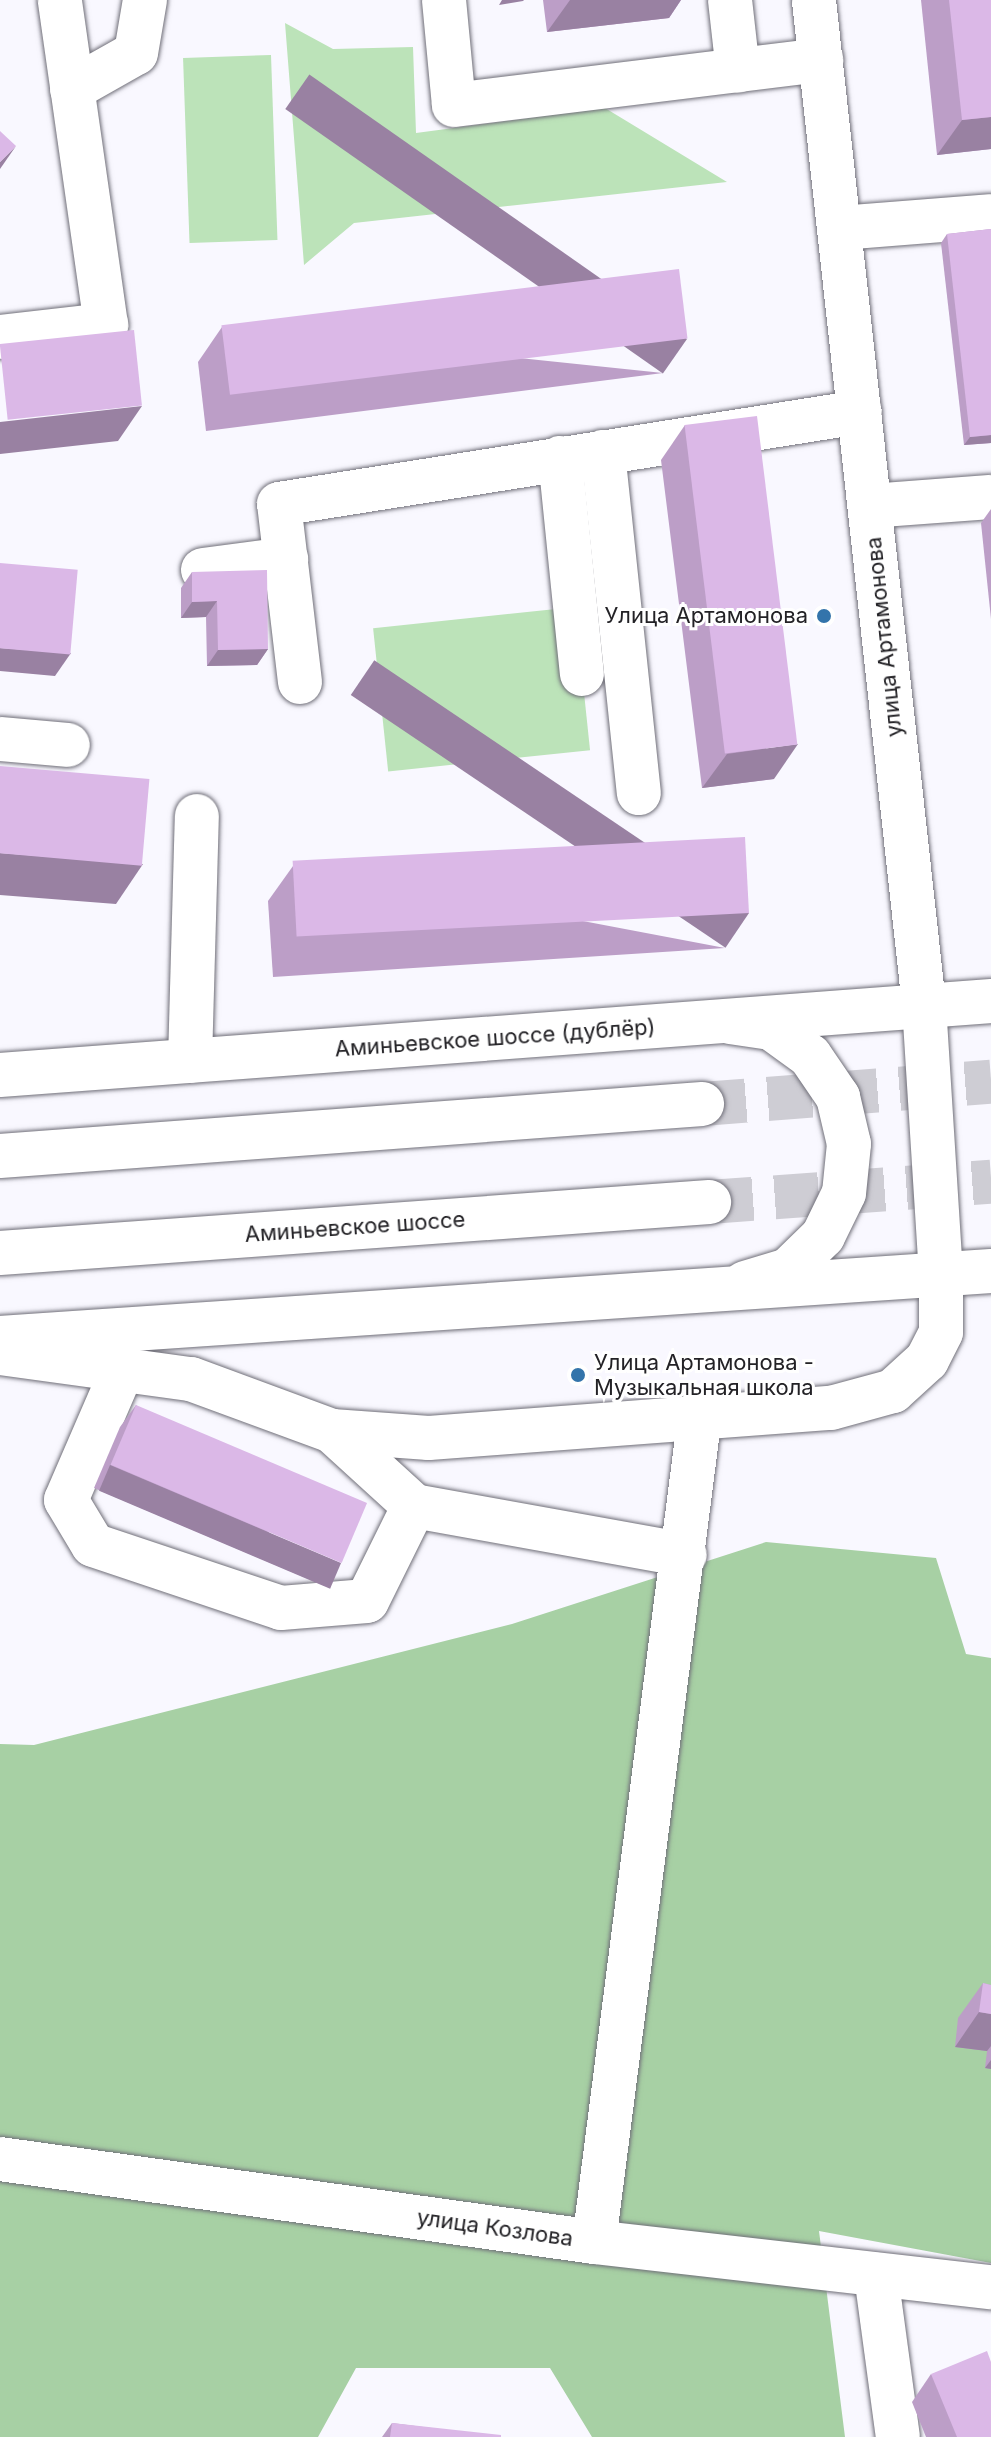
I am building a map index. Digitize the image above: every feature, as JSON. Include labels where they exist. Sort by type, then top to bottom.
[{"type":"street","points":[[0,337],[106,325],[60,0]]},
{"type":"street","points":[[72,89],[136,53],[145,0]]},
{"type":"street","points":[[444,0],[454,105],[821,60]]},
{"type":"street","points":[[730,0],[738,71]]},
{"type":"street","name":"улица Артамонова","points":[[332,1431],[429,1438],[699,1422],[831,1408],[893,1391],[927,1360],[941,1332],[941,1275],[924,1005],[814,0]]},
{"type":"street","points":[[840,228],[991,216]]},
{"type":"street","points":[[300,682],[279,504],[860,412]]},
{"type":"street","points":[[603,452],[639,793]]},
{"type":"street","points":[[560,458],[582,674]]},
{"type":"street","points":[[870,506],[991,497]]},
{"type":"street","points":[[203,570],[286,559]]},
{"type":"street","points":[[0,739],[68,745]]},
{"type":"street","points":[[190,1061],[197,816]]},
{"type":"street","name":"Аминьевское шоссе (дублёр)","points":[[0,1075],[991,1001]]},
{"type":"street","points":[[718,1021],[771,1028],[810,1056],[838,1097],[849,1144],[844,1193],[823,1236],[788,1270],[735,1286]]},
{"type":"street","points":[[0,1156],[702,1104]]},
{"type":"street","name":"Аминьевское шоссе","points":[[0,1253],[709,1202]]},
{"type":"street","points":[[0,1338],[991,1271]]},
{"type":"street","points":[[0,1353],[124,1366],[191,1379],[332,1431],[414,1506],[685,1555]]},
{"type":"street","points":[[124,1366],[66,1500],[93,1545],[281,1608],[367,1601],[414,1506]]},
{"type":"street","points":[[594,2242],[685,1555],[699,1422]]},
{"type":"street","name":"улица Козлова","points":[[0,2159],[594,2242],[991,2287]]},
{"type":"street","points":[[876,2275],[898,2437]]},
{"type":"green space","points":[[285,23],[333,49],[413,47],[416,133],[605,108],[727,182],[354,223],[304,265]]},
{"type":"green space","points":[[271,55],[277,240],[190,243],[183,58]]},
{"type":"green space","points":[[575,607],[590,750],[388,771],[373,628]]},
{"type":"green space","points":[[766,1542],[936,1558],[966,1654],[991,1658],[991,2263],[819,2231],[845,2437],[592,2437],[550,2368],[356,2368],[318,2437],[0,2437],[0,1744],[34,1745],[512,1624]]},
{"type":"building","points":[[949,0],[991,0],[991,117],[962,120]]},
{"type":"building","points":[[0,131],[16,146],[0,162]]},
{"type":"building","points":[[991,229],[991,435],[970,437],[947,234]]},
{"type":"building","points":[[679,269],[688,338],[230,395],[221,325]]},
{"type":"building","points":[[134,330],[142,406],[8,420],[0,344]]},
{"type":"building","points":[[757,416],[797,745],[725,753],[685,425]]},
{"type":"building","points":[[0,563],[78,570],[70,654],[0,648]]},
{"type":"building","points":[[267,570],[268,649],[218,650],[217,601],[192,602],[192,572]]},
{"type":"building","points":[[0,766],[149,779],[142,866],[0,853]]},
{"type":"building","points":[[745,837],[749,913],[297,937],[293,861]]},
{"type":"building","points":[[136,1405],[367,1503],[342,1563],[111,1465]]},
{"type":"building","points":[[983,1983],[991,1985],[991,2014],[979,2012]]},
{"type":"building","points":[[987,2351],[991,2362],[991,2437],[957,2437],[931,2374]]},
{"type":"building","points":[[392,2423],[501,2435],[501,2437],[390,2437]]},
{"type":"tunnel","points":[[702,1104],[991,1082]]},
{"type":"tunnel","points":[[709,1202],[991,1182]]},
{"type":"place","name":"Улица Артамонова","points":[[824,616]]},
{"type":"place","name":"Улица Артамонова - Музыкальная школа","points":[[578,1375]]}]
